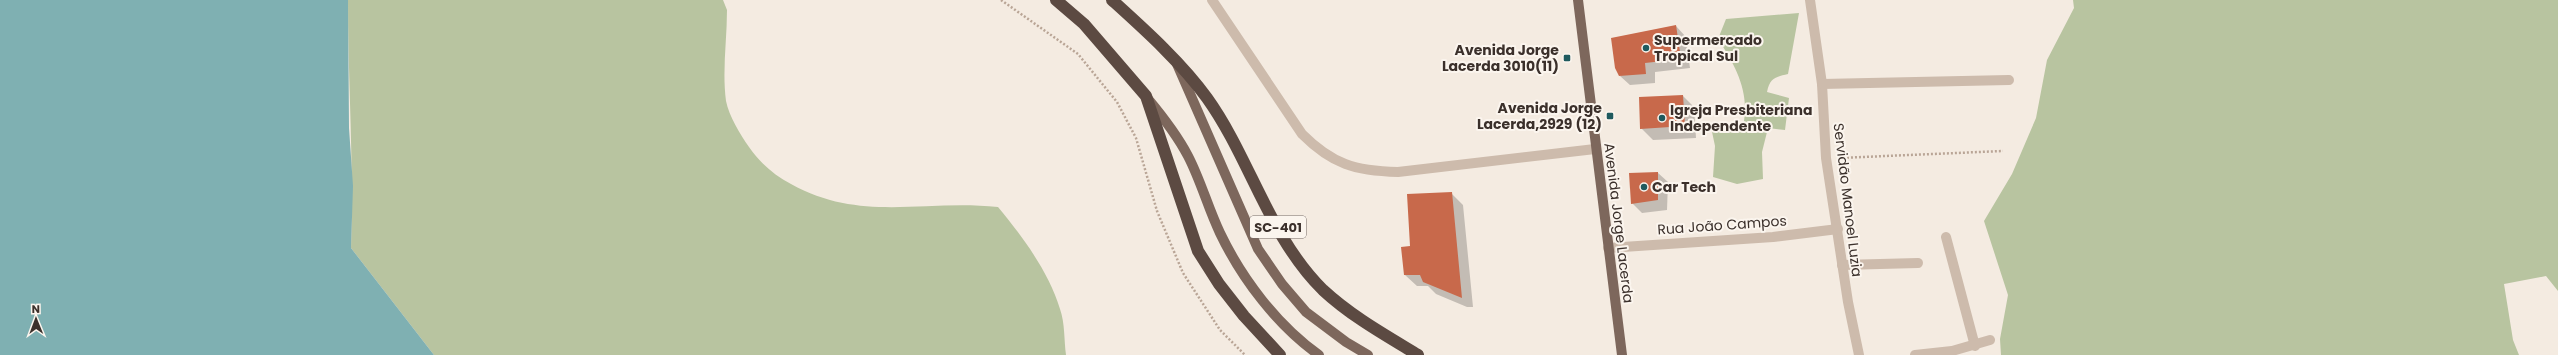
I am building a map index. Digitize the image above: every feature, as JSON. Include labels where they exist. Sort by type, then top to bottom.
[{"type":"highway","points":[[1056,0],[1084,24],[1146,96],[1198,251],[1219,284],[1244,316],[1280,355]]},
{"type":"highway","name":"SC-401","points":[[1112,0],[1177,64],[1207,98],[1228,133],[1260,196],[1302,265],[1323,289],[1354,315],[1418,355]]},
{"type":"main road","name":"Avenida Jorge Lacerda","points":[[1578,0],[1595,149],[1622,355]]},
{"type":"main road","points":[[1177,64],[1258,249],[1282,284],[1306,312],[1346,342],[1368,355]]},
{"type":"main road","points":[[1146,96],[1171,127],[1189,157],[1220,232],[1236,263],[1261,298],[1282,322],[1319,355]]},
{"type":"street","points":[[1212,0],[1302,134],[1320,152],[1347,166],[1371,171],[1398,172],[1595,149]]},
{"type":"street","name":"Servidão Manoel Luzia","points":[[1810,0],[1822,84],[1826,158],[1838,229],[1842,264],[1859,355]]},
{"type":"street","points":[[1822,84],[2008,80]]},
{"type":"street","name":"Rua João Campos","points":[[1608,248],[1758,238],[1838,229]]},
{"type":"street","points":[[1946,237],[1975,346]]},
{"type":"street","points":[[1842,264],[1918,263]]},
{"type":"street","points":[[1915,355],[1975,346],[1990,340]]},
{"type":"path","points":[[1001,0],[1078,54],[1117,102],[1136,138],[1158,211],[1183,273],[1220,330],[1245,355]]},
{"type":"path","points":[[1826,158],[2003,151]]},
{"type":"green space","points":[[348,0],[723,0],[727,10],[725,67],[726,101],[732,119],[753,153],[773,173],[791,184],[817,196],[842,203],[893,207],[971,205],[998,207],[1034,255],[1055,295],[1062,314],[1066,355],[434,355],[351,248],[352,186]]},
{"type":"green space","points":[[2073,0],[2558,0],[2558,291],[2546,276],[2504,284],[2513,340],[2519,355],[2001,355],[2000,339],[2008,295],[1984,221],[2012,174],[2036,118],[2047,60],[2074,8]]},
{"type":"green space","points":[[1799,13],[1788,74],[1774,79],[1767,92],[1789,98],[1785,130],[1768,128],[1762,152],[1763,179],[1737,184],[1713,177],[1715,146],[1711,127],[1716,121],[1730,127],[1744,121],[1745,110],[1739,78],[1730,58],[1718,39],[1726,19]]},
{"type":"water","points":[[0,0],[348,0],[349,128],[353,186],[351,248],[434,355],[0,355]]},
{"type":"building","name":"Supermercado Tropical Sul","points":[[1676,25],[1681,59],[1645,63],[1646,74],[1619,76],[1615,68],[1611,38]]},
{"type":"building","name":"Igreja Presbiteriana Independente","points":[[1683,95],[1685,126],[1640,129],[1639,97]]},
{"type":"building","name":"Car Tech","points":[[1658,172],[1658,200],[1631,204],[1629,173]]},
{"type":"building","points":[[1452,192],[1462,298],[1423,282],[1420,275],[1404,275],[1401,247],[1410,246],[1407,194]]},
{"type":"place","name":"Supermercado Tropical Sul","points":[[1646,48]]},
{"type":"place","name":"Avenida Jorge Lacerda 3010(11)","points":[[1567,58]]},
{"type":"place","name":"Avenida Jorge Lacerda,2929 (12)","points":[[1610,116]]},
{"type":"place","name":"Igreja Presbiteriana Independente","points":[[1662,118]]},
{"type":"place","name":"Car Tech","points":[[1644,187]]}]
